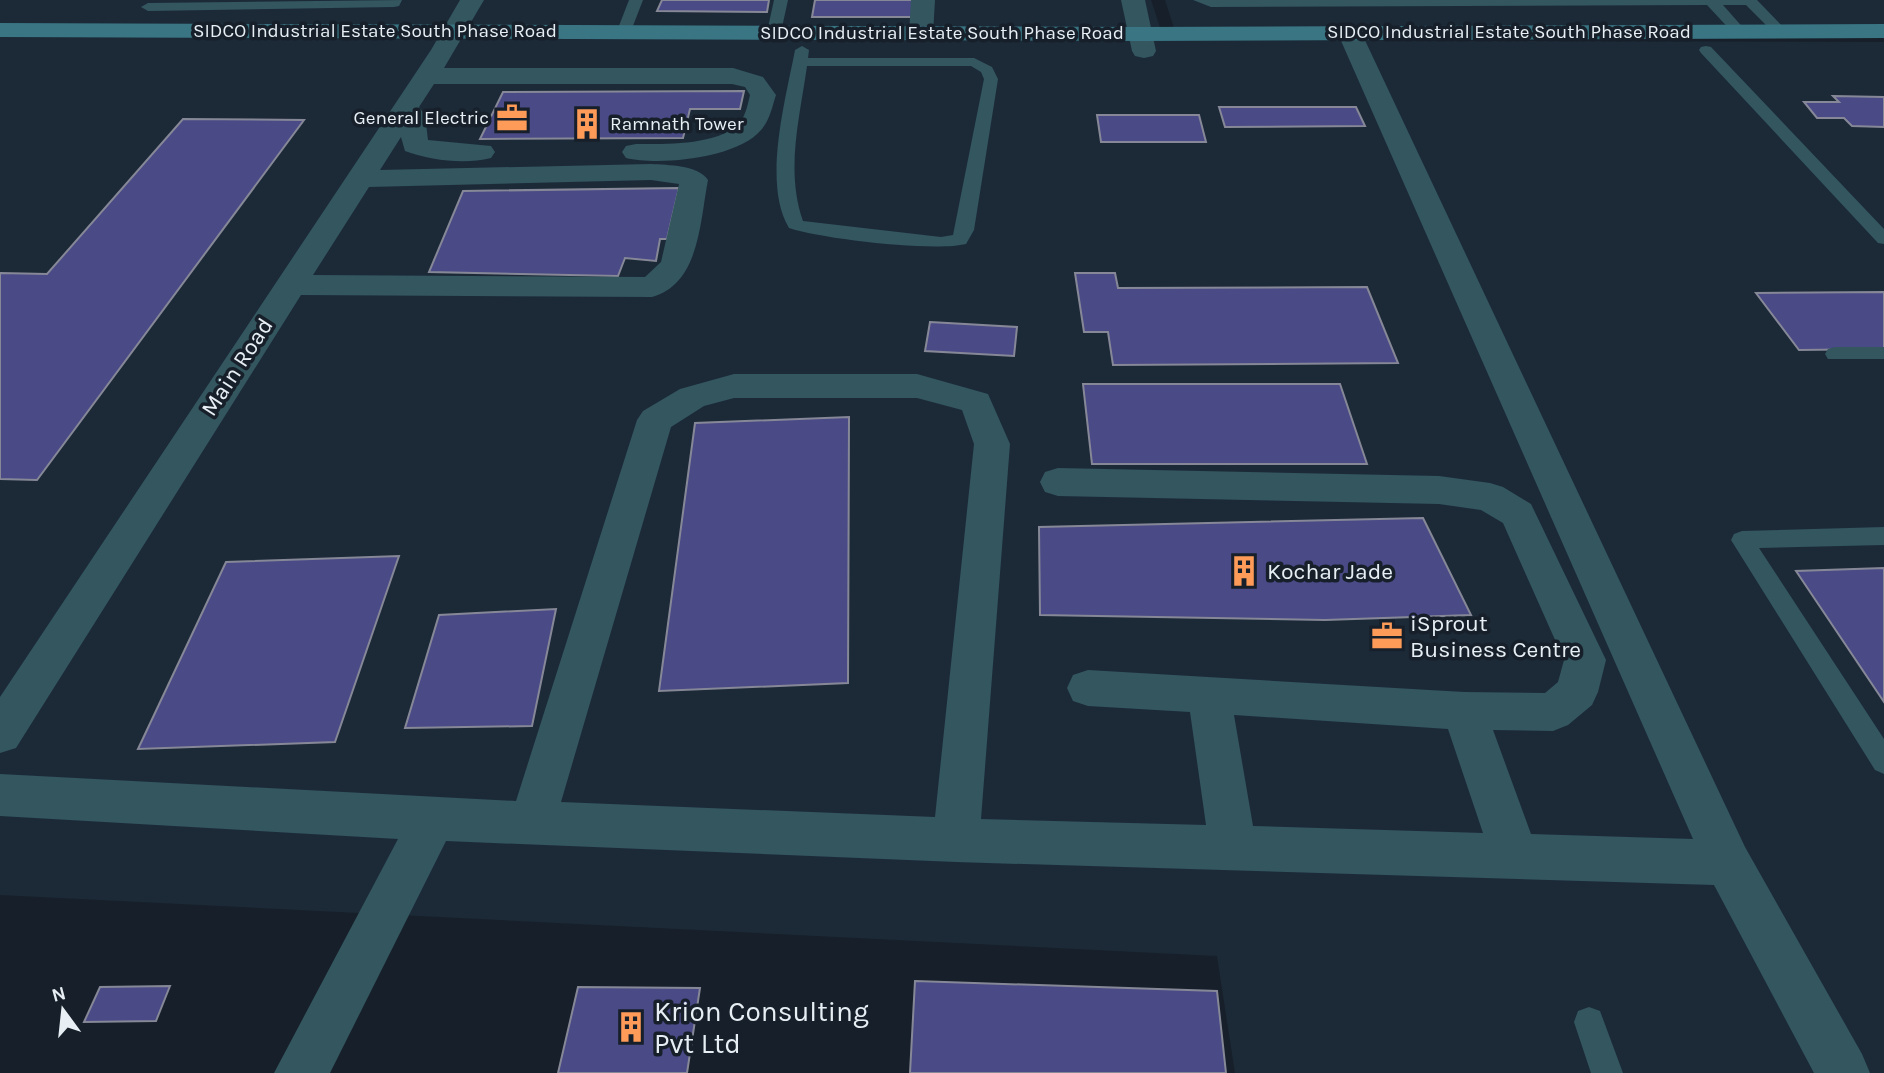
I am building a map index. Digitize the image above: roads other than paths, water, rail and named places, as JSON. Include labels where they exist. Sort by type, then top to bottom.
[{"type":"main road","name":"SIDCO Industrial Estate South Phase Road","points":[[0,30],[127,31],[441,52],[624,31],[921,34],[1143,43]]},
{"type":"main road","name":"SIDCO Industrial Estate South Phase Road","points":[[1354,43],[1739,31],[1884,32]]},
{"type":"main road","name":"SIDCO Industrial Estate South Phase Road","points":[[0,50],[801,56],[1143,43],[1354,43],[1884,51]]},
{"type":"street","name":"Main Road","points":[[0,734],[472,0]]},
{"type":"street","points":[[921,34],[923,0]]},
{"type":"street","points":[[1133,0],[1143,43]]},
{"type":"street","points":[[1354,43],[1727,863],[1843,1073]]},
{"type":"street","points":[[405,108],[412,115],[415,145],[432,151],[679,152],[731,139],[752,125],[763,95],[754,82],[733,76],[441,52]]},
{"type":"street","points":[[290,285],[652,287],[665,278],[676,263],[694,180],[674,174],[651,172],[359,179]]},
{"type":"street","points":[[532,823],[655,420],[692,397],[734,386],[917,386],[976,402],[992,444],[956,840]]},
{"type":"street","points":[[1058,482],[1439,490],[1490,497],[1518,514],[1585,660],[1577,692],[1553,712],[1464,711],[1087,688]]},
{"type":"street","points":[[1209,695],[1233,846]]},
{"type":"street","points":[[1464,711],[1515,856]]},
{"type":"street","points":[[0,795],[433,819],[956,840],[1233,846],[1727,863]]},
{"type":"street","points":[[301,1073],[433,819]]},
{"type":"lane","points":[[127,31],[151,3],[394,3],[396,0]]},
{"type":"lane","points":[[624,31],[636,0]]},
{"type":"lane","points":[[774,32],[780,0]]},
{"type":"lane","points":[[1200,0],[1211,3],[1749,0],[1780,31]]},
{"type":"lane","points":[[1711,1],[1739,31]]},
{"type":"lane","points":[[1706,50],[1884,239]]},
{"type":"lane","points":[[801,56],[974,62],[987,70],[991,79],[965,230],[960,240],[941,242],[810,229],[795,224],[787,207],[785,173],[801,56]]},
{"type":"lane","points":[[1835,354],[1884,353]]},
{"type":"lane","points":[[1884,536],[1742,540],[1884,762]]},
{"type":"lane","points":[[1589,1022],[1607,1073]]},
{"type":"place","name":"General Electric","points":[[512,118]]},
{"type":"place","name":"Ramnath Tower","points":[[587,124]]},
{"type":"place","name":"Kochar Jade","points":[[1244,571]]},
{"type":"place","name":"iSprout Business Centre","points":[[1387,636]]},
{"type":"place","name":"Krion Consulting Pvt Ltd","points":[[631,1027]]}]
